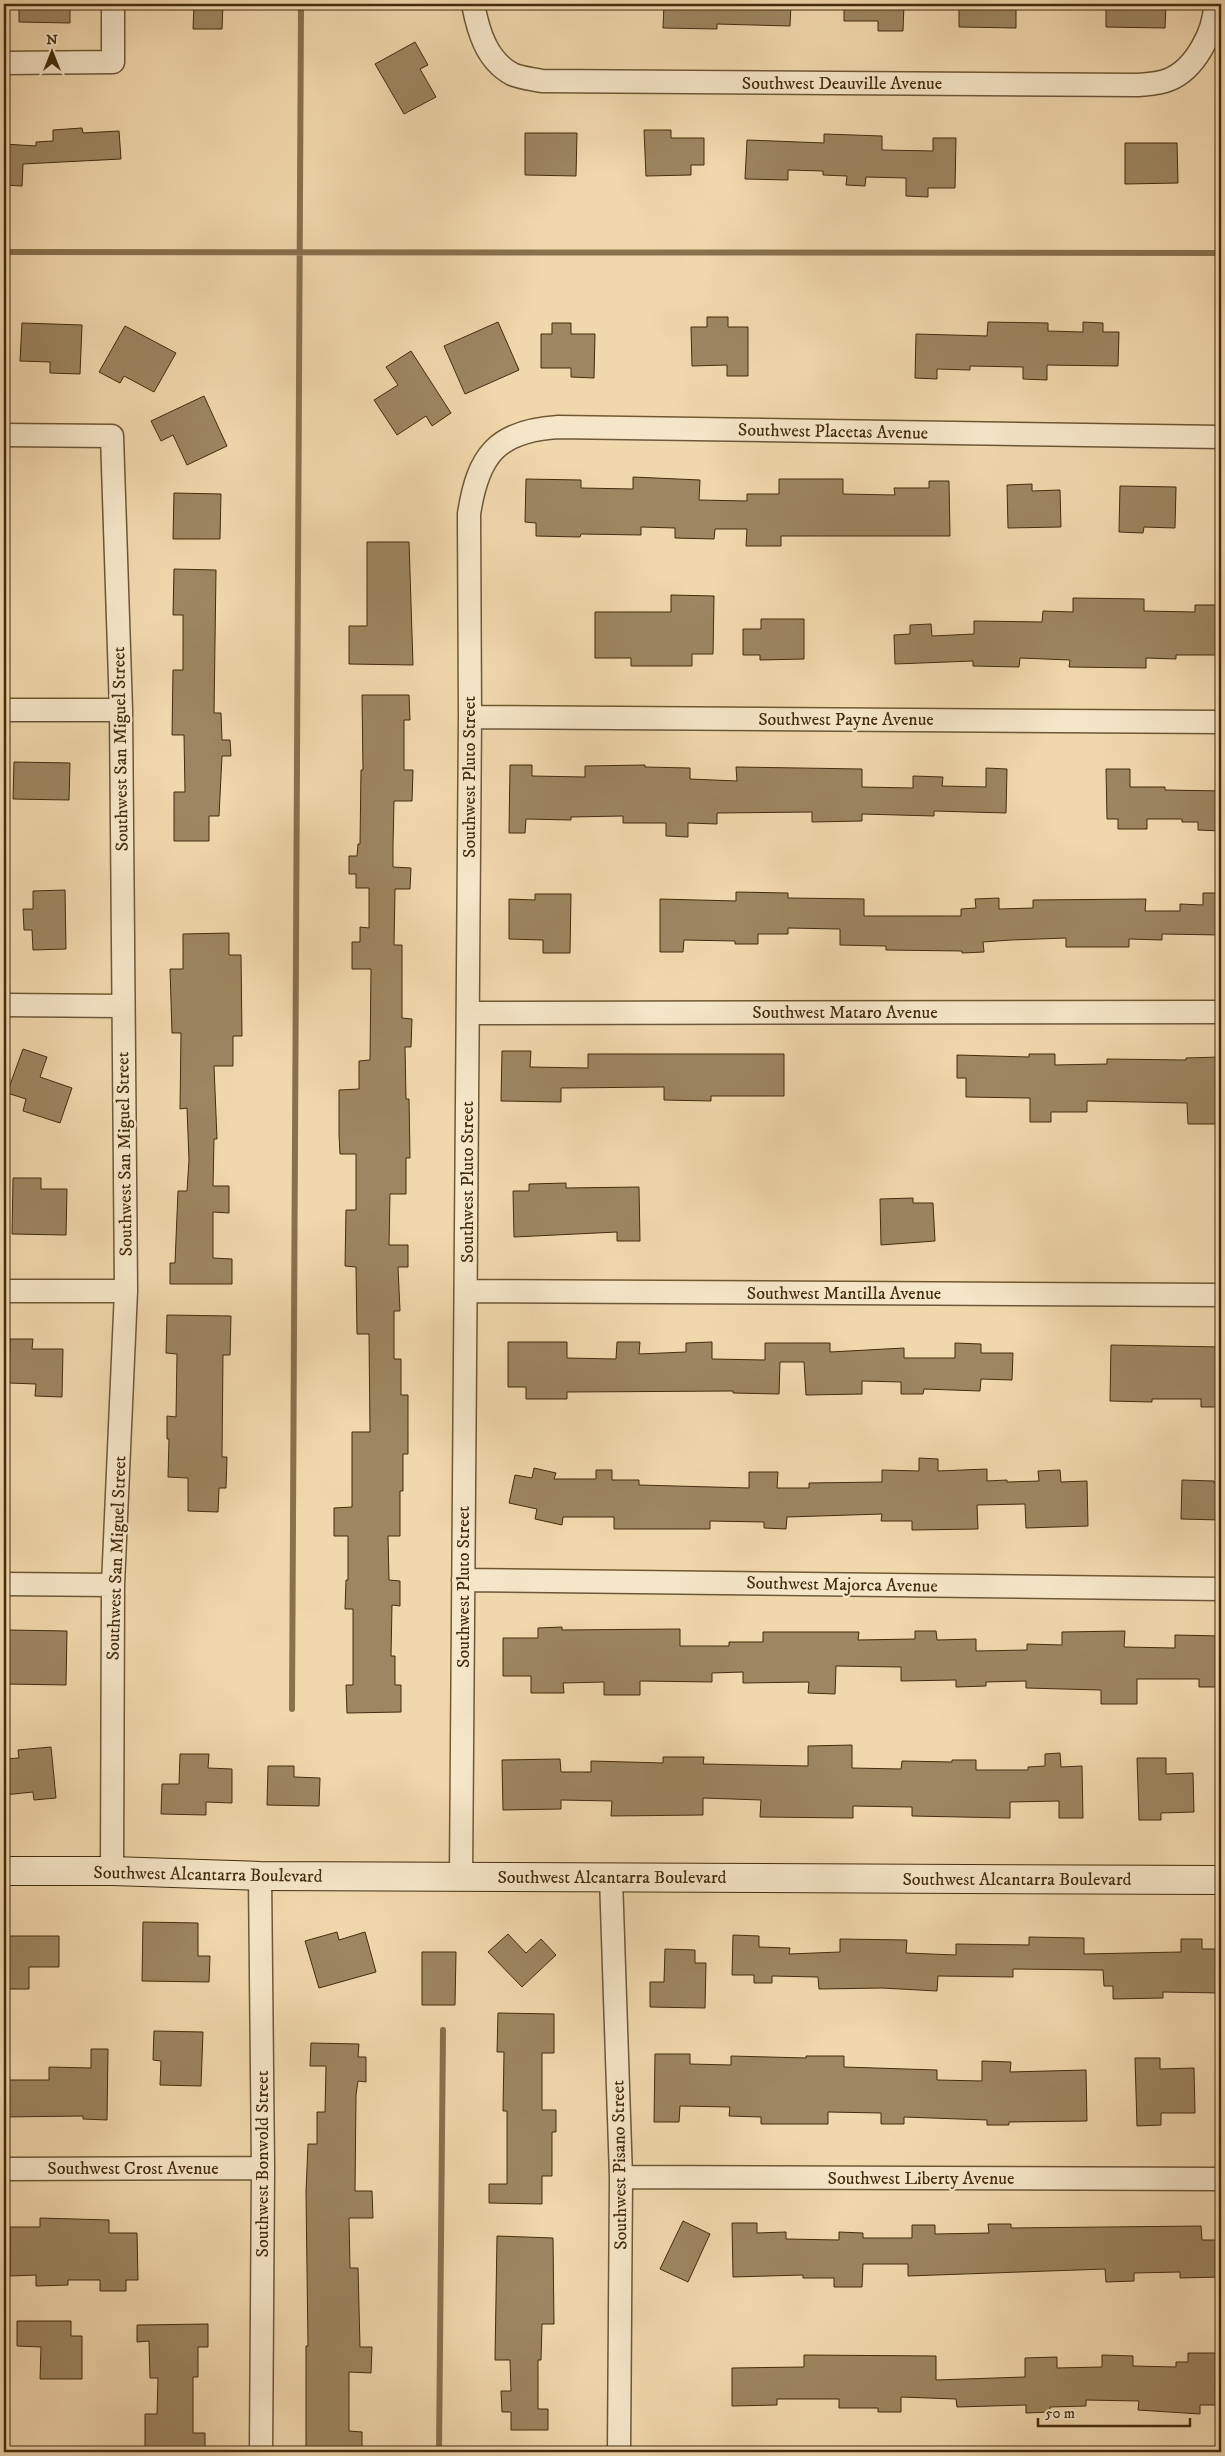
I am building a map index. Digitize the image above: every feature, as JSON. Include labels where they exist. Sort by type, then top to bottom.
[{"type":"street","points":[[4,63],[113,62],[113,4]]},
{"type":"street","name":"Southwest Deauville Avenue","points":[[473,4],[478,31],[493,59],[512,75],[542,81],[1128,85],[1169,80],[1191,64],[1206,41],[1215,4]]},
{"type":"street","name":"Southwest Placetas Avenue","points":[[473,488],[480,468],[488,454],[520,433],[548,428],[1221,437]]},
{"type":"street","name":"Southwest San Miguel Street","points":[[4,435],[112,436],[121,710],[122,1006],[126,1291],[113,1585],[112,1871]]},
{"type":"street","name":"Southwest Pluto Street","points":[[461,1876],[470,717],[469,514],[473,488]]},
{"type":"street","points":[[4,710],[121,710]]},
{"type":"street","name":"Southwest Payne Avenue","points":[[470,717],[1221,722]]},
{"type":"street","points":[[4,1005],[122,1006]]},
{"type":"street","name":"Southwest Mataro Avenue","points":[[468,1013],[1221,1012]]},
{"type":"street","points":[[4,1291],[126,1291]]},
{"type":"street","name":"Southwest Mantilla Avenue","points":[[466,1291],[1221,1295]]},
{"type":"street","name":"Southwest Majorca Avenue","points":[[463,1580],[1221,1589]]},
{"type":"street","points":[[4,1584],[113,1585]]},
{"type":"street","name":"Southwest Alcantarra Boulevard","points":[[4,1871],[112,1871],[260,1876],[1221,1880]]},
{"type":"street","name":"Southwest Bonwold Street","points":[[260,1876],[263,2168],[261,2452]]},
{"type":"street","name":"Southwest Pisano Street","points":[[611,1878],[621,2177],[619,2452]]},
{"type":"street","name":"Southwest Crost Avenue","points":[[4,2169],[263,2168]]},
{"type":"street","name":"Southwest Liberty Avenue","points":[[621,2177],[1221,2178]]},
{"type":"building","points":[[19,4],[70,4],[70,23],[19,22]]},
{"type":"building","points":[[194,4],[223,4],[222,29],[193,29]]},
{"type":"building","points":[[664,4],[791,4],[790,26],[717,24],[717,29],[663,28]]},
{"type":"building","points":[[844,4],[904,4],[903,31],[878,31],[878,21],[844,21]]},
{"type":"building","points":[[959,4],[1016,4],[1016,28],[959,27]]},
{"type":"building","points":[[1106,4],[1166,4],[1165,28],[1106,27]]},
{"type":"building","points":[[415,42],[428,65],[420,69],[436,97],[404,114],[375,64]]},
{"type":"building","points":[[82,128],[83,133],[119,131],[121,159],[23,164],[22,186],[4,185],[4,144],[36,146],[36,142],[53,141],[53,130]]},
{"type":"building","points":[[644,130],[671,130],[671,138],[704,138],[704,165],[691,165],[691,175],[646,176]]},
{"type":"building","points":[[525,133],[577,133],[576,176],[525,175]]},
{"type":"building","points":[[824,134],[882,136],[882,150],[933,151],[933,138],[956,138],[955,188],[928,188],[928,197],[906,196],[906,178],[866,177],[865,186],[846,185],[847,176],[823,175],[823,171],[788,170],[788,180],[745,179],[747,140],[824,143]]},
{"type":"building","points":[[1125,143],[1177,143],[1178,183],[1125,184]]},
{"type":"building","points":[[707,317],[728,317],[728,327],[748,327],[748,376],[727,376],[727,365],[692,366],[691,327],[707,327]]},
{"type":"building","points":[[498,322],[519,370],[465,394],[444,346]]},
{"type":"building","points":[[988,322],[1048,323],[1048,331],[1083,332],[1083,322],[1103,323],[1103,332],[1119,332],[1118,366],[1047,365],[1047,380],[1023,379],[1023,367],[970,366],[970,370],[937,369],[937,379],[915,378],[916,334],[987,336]]},
{"type":"building","points":[[22,323],[82,325],[80,374],[50,373],[50,362],[20,361]]},
{"type":"building","points":[[552,323],[571,323],[571,334],[595,334],[594,378],[571,377],[571,368],[541,368],[541,334],[552,334]]},
{"type":"building","points":[[125,326],[176,353],[154,392],[124,376],[120,383],[99,372]]},
{"type":"building","points":[[411,351],[451,413],[432,426],[426,416],[397,435],[374,400],[398,385],[386,367]]},
{"type":"building","points":[[204,396],[227,446],[187,465],[173,435],[161,441],[151,421]]},
{"type":"building","points":[[633,477],[700,480],[699,500],[747,501],[747,494],[779,494],[779,479],[843,479],[843,494],[895,495],[894,488],[929,488],[929,481],[949,481],[950,536],[781,536],[781,546],[746,546],[747,529],[715,529],[714,539],[675,538],[675,528],[641,527],[641,535],[581,534],[580,537],[536,536],[536,523],[525,522],[526,479],[581,480],[581,488],[633,489]]},
{"type":"building","points":[[1032,484],[1032,491],[1060,490],[1061,527],[1008,528],[1007,485]]},
{"type":"building","points":[[1120,486],[1176,487],[1175,528],[1144,527],[1143,533],[1119,532]]},
{"type":"building","points":[[174,493],[221,494],[220,539],[173,539]]},
{"type":"building","points":[[367,542],[409,542],[413,665],[349,664],[349,626],[367,626]]},
{"type":"building","points":[[174,569],[216,570],[214,713],[221,713],[222,740],[230,740],[231,756],[222,756],[219,816],[209,816],[209,841],[174,841],[174,792],[185,792],[184,735],[172,735],[173,670],[183,670],[183,615],[173,615]]},
{"type":"building","points":[[671,595],[714,596],[713,654],[692,654],[692,666],[631,666],[631,658],[595,658],[595,612],[671,612]]},
{"type":"building","points":[[1073,598],[1144,599],[1144,611],[1195,612],[1195,605],[1221,605],[1221,655],[1176,655],[1176,659],[1146,658],[1146,668],[1069,667],[1070,660],[1020,658],[1019,667],[973,666],[973,661],[895,664],[894,635],[910,634],[910,625],[931,624],[932,636],[974,634],[974,621],[1042,622],[1043,611],[1073,612]]},
{"type":"building","points":[[761,619],[804,619],[804,659],[760,660],[760,655],[743,655],[743,629],[761,629]]},
{"type":"building","points":[[362,695],[409,695],[410,720],[404,720],[404,770],[413,770],[412,801],[394,801],[393,867],[411,868],[410,889],[395,889],[394,945],[402,945],[402,1018],[412,1019],[411,1047],[405,1047],[406,1099],[409,1099],[410,1158],[406,1158],[406,1194],[390,1194],[389,1245],[408,1245],[408,1267],[398,1267],[400,1311],[394,1311],[394,1359],[401,1359],[401,1395],[408,1395],[408,1454],[403,1454],[403,1491],[400,1491],[400,1536],[388,1536],[389,1580],[400,1581],[400,1606],[392,1605],[391,1656],[395,1656],[395,1685],[401,1685],[401,1712],[347,1713],[346,1685],[353,1685],[353,1609],[345,1609],[346,1580],[348,1580],[348,1536],[334,1536],[334,1508],[352,1507],[352,1432],[370,1432],[369,1334],[357,1334],[356,1267],[345,1266],[346,1210],[356,1210],[356,1154],[340,1154],[339,1135],[339,1090],[359,1089],[359,1061],[370,1060],[371,969],[352,969],[352,942],[360,942],[360,927],[369,928],[369,888],[356,888],[356,874],[349,874],[349,856],[357,856],[358,844],[360,844],[361,770],[363,770]]},
{"type":"building","points":[[14,762],[70,763],[69,800],[13,799]]},
{"type":"building","points":[[510,765],[532,765],[532,776],[585,777],[585,766],[645,765],[645,767],[690,768],[690,779],[737,781],[736,767],[862,769],[862,787],[913,788],[913,776],[943,777],[942,786],[986,787],[986,768],[1007,769],[1006,813],[934,811],[934,816],[862,814],[862,821],[812,822],[812,812],[717,813],[717,824],[688,823],[688,837],[666,836],[666,823],[623,823],[623,816],[571,817],[571,820],[526,819],[525,833],[509,833]]},
{"type":"building","points":[[1106,769],[1130,769],[1130,787],[1165,787],[1165,790],[1221,791],[1221,831],[1198,830],[1198,822],[1182,822],[1182,819],[1147,819],[1147,829],[1118,829],[1118,819],[1107,819]]},
{"type":"building","points":[[65,890],[66,949],[33,950],[32,930],[24,930],[23,909],[33,909],[33,891]]},
{"type":"building","points":[[736,892],[788,893],[788,898],[864,899],[864,916],[961,916],[961,909],[976,908],[975,899],[999,898],[999,909],[1033,908],[1033,900],[1146,899],[1145,911],[1180,911],[1180,904],[1203,905],[1203,893],[1221,893],[1221,935],[1162,934],[1162,940],[1129,939],[1129,947],[1066,947],[1066,938],[1011,940],[983,942],[984,952],[962,953],[962,951],[886,950],[886,946],[840,945],[840,929],[788,928],[788,934],[758,934],[758,944],[735,944],[735,941],[684,940],[683,952],[660,952],[660,899],[736,901]]},
{"type":"building","points":[[535,894],[571,894],[570,953],[543,953],[543,940],[509,939],[509,899],[535,900]]},
{"type":"building","points":[[229,933],[229,955],[241,955],[242,1036],[233,1036],[233,1066],[214,1066],[217,1139],[214,1139],[213,1186],[229,1186],[229,1213],[213,1212],[213,1258],[232,1259],[232,1284],[170,1284],[170,1263],[175,1263],[178,1191],[187,1191],[189,1160],[187,1108],[180,1109],[181,1033],[172,1033],[170,969],[183,969],[183,934]]},
{"type":"building","points":[[23,1049],[47,1057],[40,1077],[72,1088],[60,1123],[23,1111],[26,1099],[7,1093]]},
{"type":"building","points":[[502,1051],[531,1051],[530,1067],[588,1068],[588,1054],[784,1054],[784,1096],[711,1096],[711,1101],[664,1100],[664,1087],[561,1088],[561,1102],[501,1101]]},
{"type":"building","points":[[1029,1054],[1055,1054],[1055,1065],[1107,1064],[1107,1059],[1186,1060],[1186,1058],[1221,1057],[1221,1124],[1188,1124],[1187,1103],[1087,1101],[1087,1112],[1051,1112],[1051,1122],[1030,1122],[1030,1098],[966,1097],[966,1078],[957,1078],[957,1055],[1029,1057]]},
{"type":"building","points":[[13,1178],[41,1178],[41,1189],[67,1189],[66,1235],[12,1234]]},
{"type":"building","points":[[566,1183],[566,1188],[639,1187],[640,1241],[617,1241],[617,1232],[514,1237],[513,1191],[529,1191],[529,1184]]},
{"type":"building","points":[[913,1198],[913,1203],[933,1203],[935,1241],[881,1245],[880,1199]]},
{"type":"building","points":[[167,1315],[231,1316],[230,1355],[223,1355],[222,1457],[227,1457],[226,1488],[219,1488],[218,1512],[188,1511],[188,1478],[168,1477],[169,1439],[167,1439],[167,1416],[176,1417],[177,1354],[166,1353]]},
{"type":"building","points":[[10,1339],[33,1339],[32,1349],[63,1349],[62,1397],[35,1396],[36,1384],[9,1383]]},
{"type":"building","points":[[508,1342],[567,1342],[567,1358],[616,1359],[617,1342],[640,1342],[639,1354],[686,1352],[686,1343],[712,1342],[712,1359],[765,1360],[765,1343],[830,1343],[830,1352],[904,1348],[904,1358],[955,1358],[955,1343],[981,1344],[981,1353],[1013,1353],[1012,1380],[981,1379],[980,1391],[924,1389],[923,1394],[901,1394],[901,1382],[862,1381],[862,1394],[806,1395],[804,1362],[780,1362],[779,1394],[733,1393],[733,1391],[567,1392],[567,1399],[526,1399],[526,1387],[508,1387]]},
{"type":"building","points":[[1111,1345],[1221,1347],[1221,1400],[1218,1400],[1218,1407],[1201,1407],[1201,1399],[1152,1399],[1152,1402],[1110,1401]]},
{"type":"building","points":[[919,1458],[938,1459],[938,1471],[987,1469],[987,1481],[1039,1481],[1038,1471],[1060,1470],[1061,1482],[1087,1481],[1088,1526],[1026,1528],[1025,1504],[977,1505],[978,1529],[912,1530],[912,1521],[881,1521],[882,1514],[787,1517],[786,1529],[764,1528],[764,1522],[710,1521],[710,1529],[614,1529],[614,1517],[563,1517],[562,1525],[535,1519],[537,1509],[509,1503],[515,1475],[532,1478],[534,1468],[556,1473],[554,1479],[596,1479],[596,1470],[612,1470],[612,1480],[639,1480],[639,1485],[749,1488],[749,1472],[778,1472],[777,1488],[809,1488],[809,1483],[882,1482],[882,1470],[919,1471]]},
{"type":"building","points":[[1182,1480],[1214,1481],[1214,1483],[1221,1484],[1221,1520],[1181,1519]]},
{"type":"building","points":[[562,1627],[562,1630],[680,1629],[680,1646],[729,1646],[729,1642],[763,1642],[763,1632],[859,1632],[858,1640],[915,1639],[915,1631],[936,1631],[937,1640],[976,1639],[976,1651],[1027,1650],[1027,1644],[1062,1645],[1062,1632],[1125,1631],[1124,1647],[1175,1648],[1175,1635],[1221,1636],[1221,1687],[1199,1687],[1199,1679],[1137,1679],[1137,1704],[1101,1704],[1101,1690],[1026,1688],[1026,1681],[986,1682],[986,1686],[956,1687],[956,1680],[901,1681],[901,1667],[836,1666],[835,1694],[808,1693],[809,1682],[743,1683],[743,1672],[712,1673],[712,1682],[640,1681],[640,1695],[604,1695],[604,1682],[563,1683],[564,1693],[531,1693],[531,1676],[503,1676],[503,1638],[538,1638],[538,1628]]},
{"type":"building","points":[[8,1630],[67,1631],[66,1685],[7,1684]]},
{"type":"building","points":[[852,1745],[852,1768],[901,1769],[902,1761],[952,1762],[952,1760],[976,1760],[976,1770],[1028,1770],[1028,1767],[1045,1766],[1045,1754],[1060,1753],[1061,1767],[1082,1766],[1083,1818],[1059,1818],[1059,1801],[1010,1802],[1010,1818],[912,1816],[912,1807],[853,1806],[853,1818],[760,1817],[761,1800],[703,1798],[703,1815],[611,1816],[612,1801],[561,1800],[561,1809],[503,1810],[502,1760],[560,1759],[561,1772],[591,1772],[591,1761],[663,1763],[663,1757],[704,1757],[703,1764],[808,1766],[808,1746]]},
{"type":"building","points":[[51,1747],[56,1798],[34,1800],[33,1792],[4,1795],[4,1759],[19,1758],[18,1750]]},
{"type":"building","points":[[180,1754],[209,1754],[208,1768],[232,1769],[232,1803],[206,1802],[206,1815],[161,1814],[162,1784],[179,1784]]},
{"type":"building","points":[[1137,1758],[1166,1758],[1166,1774],[1193,1773],[1194,1812],[1161,1813],[1161,1820],[1139,1820]]},
{"type":"building","points":[[268,1766],[294,1766],[294,1777],[320,1778],[319,1806],[267,1805]]},
{"type":"building","points":[[143,1922],[198,1923],[198,1956],[210,1956],[209,1982],[142,1981]]},
{"type":"building","points":[[337,1932],[339,1940],[365,1932],[376,1972],[319,1988],[305,1941]]},
{"type":"building","points":[[508,1934],[526,1953],[541,1939],[556,1955],[522,1987],[488,1952]]},
{"type":"building","points":[[733,1935],[759,1936],[759,1947],[790,1948],[789,1954],[840,1952],[840,1939],[907,1940],[906,1953],[956,1955],[956,1944],[1029,1945],[1029,1937],[1084,1938],[1084,1954],[1181,1952],[1181,1939],[1202,1939],[1202,1949],[1221,1949],[1221,1993],[1163,1992],[1163,1998],[1113,1999],[1113,1986],[1104,1986],[1103,1970],[1013,1969],[1013,1977],[938,1976],[937,1991],[882,1988],[819,1989],[818,1977],[772,1976],[772,1983],[754,1983],[754,1975],[732,1975]]},
{"type":"building","points":[[4,1936],[59,1936],[59,1967],[29,1967],[29,1989],[4,1989]]},
{"type":"building","points":[[665,1949],[695,1950],[695,1963],[706,1963],[705,2008],[650,2007],[650,1982],[664,1982]]},
{"type":"building","points":[[422,1952],[456,1952],[455,2005],[422,2005]]},
{"type":"building","points":[[498,2013],[554,2014],[554,2053],[542,2053],[542,2110],[556,2110],[556,2132],[552,2132],[552,2176],[542,2176],[542,2204],[489,2203],[489,2184],[507,2184],[507,2111],[503,2111],[504,2052],[497,2052]]},
{"type":"building","points":[[154,2031],[203,2032],[201,2086],[160,2085],[161,2061],[153,2060]]},
{"type":"building","points":[[311,2043],[359,2044],[358,2057],[366,2057],[366,2082],[358,2081],[356,2095],[355,2191],[372,2191],[373,2218],[349,2218],[350,2268],[358,2268],[360,2347],[372,2347],[371,2373],[349,2372],[349,2431],[362,2432],[362,2452],[306,2452],[306,2346],[308,2346],[306,2192],[308,2144],[317,2144],[317,2112],[325,2112],[326,2066],[310,2066]]},
{"type":"building","points":[[91,2049],[108,2049],[107,2120],[83,2119],[83,2116],[4,2117],[4,2080],[49,2080],[49,2067],[91,2068]]},
{"type":"building","points":[[655,2054],[690,2054],[690,2064],[731,2065],[731,2056],[806,2058],[806,2056],[844,2056],[844,2067],[937,2070],[937,2080],[982,2081],[982,2061],[1011,2062],[1010,2072],[1086,2070],[1087,2121],[1009,2122],[1009,2125],[987,2125],[987,2120],[904,2117],[904,2124],[881,2124],[881,2113],[828,2112],[828,2124],[761,2124],[761,2117],[729,2116],[730,2107],[680,2106],[679,2122],[654,2122]]},
{"type":"building","points":[[1135,2058],[1160,2058],[1160,2069],[1194,2068],[1195,2113],[1161,2113],[1161,2125],[1137,2126]]},
{"type":"building","points":[[40,2218],[109,2220],[109,2233],[137,2233],[138,2280],[126,2280],[126,2291],[100,2291],[100,2280],[68,2280],[68,2285],[36,2286],[36,2275],[10,2276],[10,2227],[40,2227]]},
{"type":"building","points":[[683,2221],[710,2234],[688,2282],[660,2269]]},
{"type":"building","points":[[732,2223],[757,2223],[757,2233],[786,2232],[786,2239],[839,2240],[839,2232],[863,2233],[863,2238],[912,2238],[912,2225],[935,2225],[935,2234],[989,2233],[988,2224],[1011,2224],[1011,2228],[1201,2226],[1202,2240],[1221,2240],[1221,2277],[1180,2278],[1180,2272],[1134,2273],[1134,2281],[1106,2282],[1105,2269],[908,2276],[908,2264],[863,2264],[862,2287],[834,2287],[834,2278],[803,2278],[803,2275],[733,2277]]},
{"type":"building","points":[[497,2236],[553,2238],[554,2324],[542,2324],[541,2360],[538,2360],[538,2409],[548,2409],[548,2430],[511,2430],[511,2412],[502,2412],[501,2391],[511,2391],[510,2360],[495,2360]]},
{"type":"building","points":[[17,2321],[71,2321],[71,2336],[82,2336],[82,2379],[40,2379],[41,2347],[17,2346]]},
{"type":"building","points":[[208,2324],[208,2347],[198,2347],[198,2377],[193,2377],[193,2433],[205,2433],[205,2452],[145,2452],[145,2414],[157,2414],[158,2378],[150,2378],[149,2341],[137,2342],[137,2325]]},
{"type":"building","points":[[1188,2353],[1220,2353],[1221,2405],[1200,2405],[1200,2414],[1138,2410],[1139,2401],[1086,2400],[1086,2406],[1050,2407],[1050,2412],[1026,2413],[1026,2405],[957,2407],[956,2399],[901,2397],[901,2412],[878,2412],[878,2408],[839,2408],[839,2399],[777,2399],[777,2405],[732,2406],[732,2368],[804,2367],[804,2355],[936,2356],[936,2380],[1025,2377],[1025,2358],[1057,2357],[1057,2368],[1102,2367],[1102,2355],[1133,2356],[1133,2366],[1176,2367],[1176,2362],[1188,2362]]},
{"type":"waterway","points":[[292,1709],[301,4]]},
{"type":"waterway","points":[[4,252],[1221,253]]},
{"type":"waterway","points":[[439,2452],[443,2030]]}]
